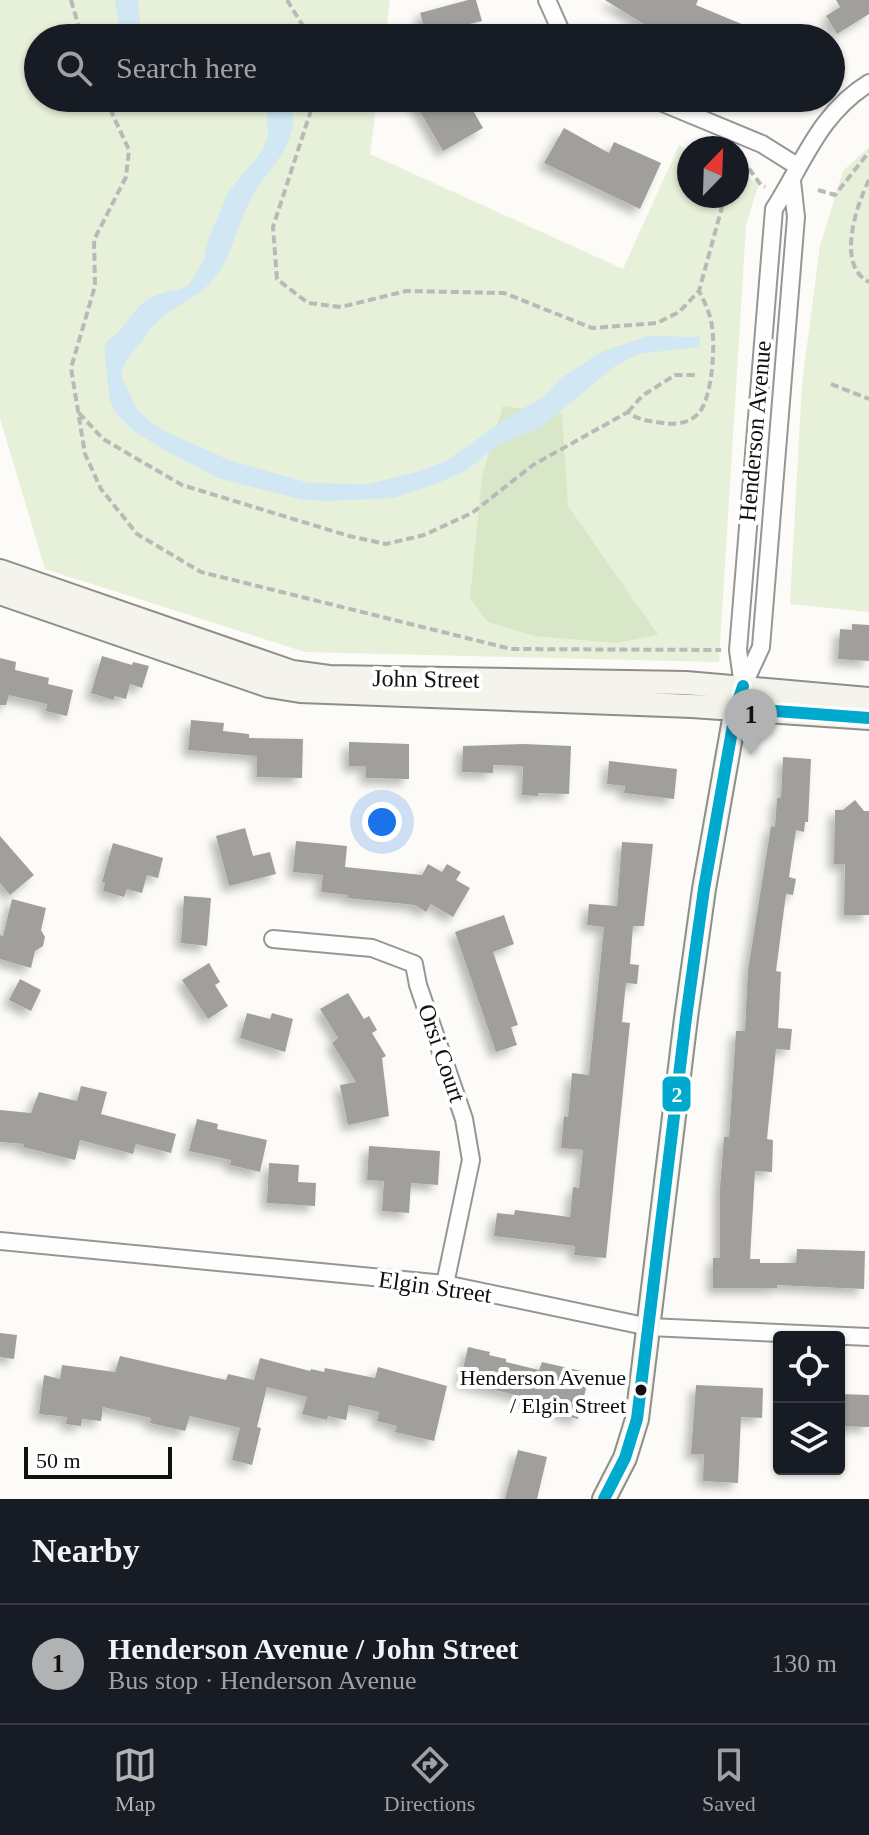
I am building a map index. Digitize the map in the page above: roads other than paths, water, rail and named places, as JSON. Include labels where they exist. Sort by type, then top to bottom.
[{"type":"main road","name":"John Street","points":[[0,571],[292,672],[329,677],[739,697],[869,718]]},
{"type":"main road","name":"John Street","points":[[0,593],[269,686],[300,691],[869,699]]},
{"type":"main road","name":"Henderson Avenue","points":[[604,1499],[625,1458],[637,1419],[704,889],[739,697]]},
{"type":"street","points":[[547,0],[558,24]]},
{"type":"street","name":"Henderson Avenue","points":[[845,101],[869,83]]},
{"type":"street","points":[[685,112],[762,144],[794,174]]},
{"type":"street","name":"Henderson Avenue","points":[[739,697],[738,650],[774,209],[834,112]]},
{"type":"street","name":"Orsi Court","points":[[273,939],[372,948],[414,964],[418,985],[464,1119],[471,1160],[445,1284]]},
{"type":"street","name":"Elgin Street","points":[[0,1241],[445,1284],[649,1327],[869,1337]]},
{"type":"water","points":[[115,0],[138,0],[140,24],[119,24]]},
{"type":"water","points":[[267,112],[292,112],[293,125],[288,143],[252,197],[220,271],[207,287],[152,327],[122,370],[121,376],[138,411],[164,431],[229,460],[309,483],[369,484],[446,461],[507,418],[545,396],[561,378],[601,352],[648,336],[700,337],[699,347],[638,354],[614,367],[541,427],[499,445],[465,471],[394,498],[303,500],[218,478],[134,431],[115,412],[110,401],[104,348],[149,298],[188,286],[204,260],[207,243],[228,192],[263,150],[268,135]]},
{"type":"place","name":"Henderson Avenue / John Street","points":[[751,755]]},
{"type":"place","name":"Henderson Avenue / Elgin Street","points":[[641,1390]]}]
